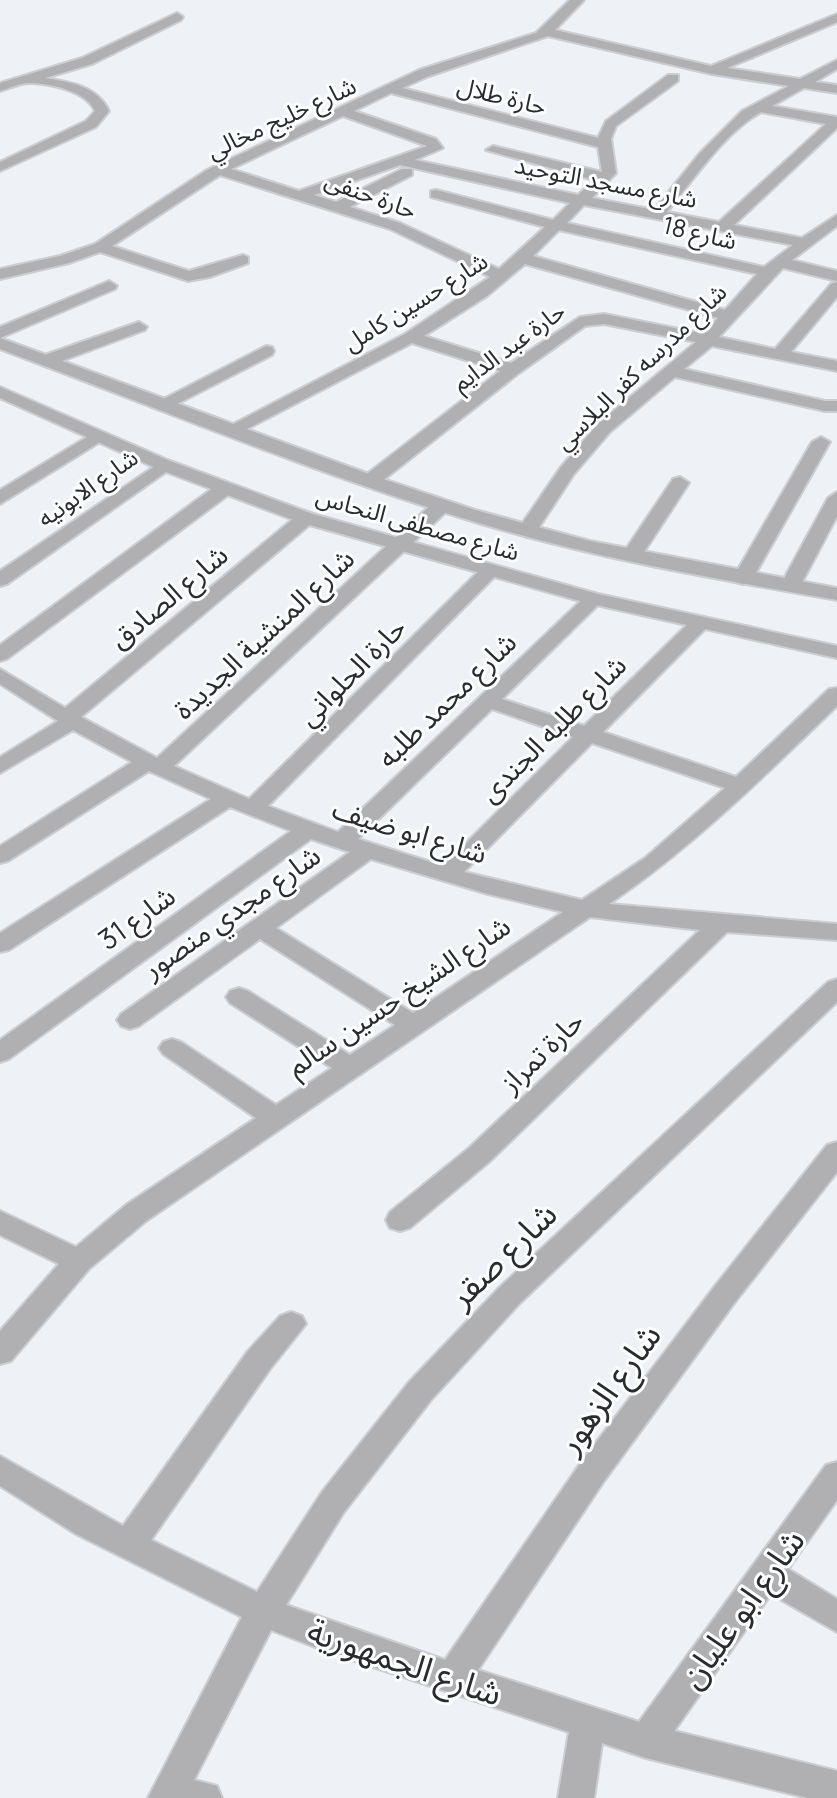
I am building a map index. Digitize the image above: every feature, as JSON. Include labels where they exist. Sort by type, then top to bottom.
[{"type":"street","name":"شارع خليج مخالي","points":[[0,274],[64,260],[100,247],[174,196],[219,170],[443,66],[520,44],[547,32],[560,13],[578,0]]},
{"type":"street","points":[[0,87],[87,61],[177,17]]},
{"type":"street","points":[[712,70],[837,18]]},
{"type":"street","points":[[547,32],[712,70],[837,89]]},
{"type":"street","points":[[658,214],[705,156],[741,119],[757,107],[837,64]]},
{"type":"street","points":[[0,74],[87,94],[96,99],[102,111],[91,124],[0,167]]},
{"type":"street","points":[[482,155],[604,178],[611,165],[603,144],[604,133],[611,124],[673,78]]},
{"type":"street","name":"حارة طلال","points":[[390,89],[603,144]]},
{"type":"street","points":[[430,119],[458,107]]},
{"type":"street","points":[[757,107],[836,122]]},
{"type":"street","points":[[301,195],[436,148],[410,129],[344,112]]},
{"type":"street","points":[[724,226],[836,122]]},
{"type":"street","points":[[449,172],[539,127]]},
{"type":"street","points":[[817,139],[837,143]]},
{"type":"street","name":"شارع مسجد التوحيد","points":[[400,161],[579,200],[805,243]]},
{"type":"street","points":[[338,207],[420,165]]},
{"type":"street","name":"حارة حنفى","points":[[219,170],[395,226],[501,276]]},
{"type":"street","name":"شارع حسين كامل","points":[[233,429],[411,337],[501,276],[604,178]]},
{"type":"street","name":"شارع 18","points":[[436,194],[554,224],[773,267],[837,276]]},
{"type":"street","name":"شارع مدرسه كفر البلاسي","points":[[527,531],[585,449],[625,408],[706,342],[773,267],[837,219]]},
{"type":"street","points":[[100,247],[183,276],[204,274],[243,260]]},
{"type":"street","points":[[522,258],[729,316]]},
{"type":"street","points":[[0,333],[109,286]]},
{"type":"street","points":[[778,356],[837,287]]},
{"type":"street","name":"حارة عبد الدايم","points":[[370,481],[513,369],[580,322],[590,319],[611,320],[706,342],[837,366]]},
{"type":"street","points":[[45,361],[139,327]]},
{"type":"street","points":[[411,337],[513,369]]},
{"type":"street","name":"شارع مصطفى النحاس","points":[[0,343],[441,506],[527,531],[632,555],[837,594]]},
{"type":"street","points":[[163,404],[266,351]]},
{"type":"street","points":[[670,371],[825,406],[837,406]]},
{"type":"street","name":"شارع مصطفى النحاس","points":[[0,392],[164,465],[306,518],[594,599],[837,652]]},
{"type":"street","points":[[0,498],[97,436]]},
{"type":"street","points":[[743,578],[821,442]]},
{"type":"street","name":"شارع الابونيه","points":[[0,580],[164,465]]},
{"type":"street","points":[[632,555],[680,483]]},
{"type":"street","points":[[0,655],[224,489]]},
{"type":"street","points":[[790,586],[837,498]]},
{"type":"street","name":"شارع المنشية الجديدة","points":[[0,856],[153,765],[441,506]]},
{"type":"street","name":"شارع الصادق","points":[[0,766],[69,720],[306,518]]},
{"type":"street","name":"حارة الحلواني","points":[[252,809],[490,571]]},
{"type":"street","name":"شارع محمد طلبه","points":[[340,843],[594,599]]},
{"type":"street","name":"شارع طلبه الجندى","points":[[447,875],[699,624]]},
{"type":"street","name":"شارع ابو ضيف","points":[[4,683],[153,765],[252,809],[340,843],[447,875],[582,908],[837,932]]},
{"type":"street","name":"شارع الشيخ حسين سالم","points":[[0,1352],[79,1261],[136,1213],[582,908],[653,863],[837,694]]},
{"type":"street","points":[[488,701],[740,786]]},
{"type":"street","points":[[0,944],[228,798]]},
{"type":"street","name":"شارع 31","points":[[0,1053],[308,830]]},
{"type":"street","name":"شارع مجدي منصور","points":[[130,1020],[367,851]]},
{"type":"street","name":"حارة تمراز","points":[[400,1220],[479,1155],[722,923]]},
{"type":"street","points":[[259,928],[412,1024]]},
{"type":"street","name":"شارع صقر","points":[[167,1796],[263,1611],[333,1502],[376,1444],[464,1341],[837,988]]},
{"type":"street","points":[[239,997],[350,1067]]},
{"type":"street","points":[[172,1048],[274,1117]]},
{"type":"street","name":"شارع الزهور","points":[[452,1679],[593,1471],[725,1294],[837,1152]]},
{"type":"street","points":[[0,1222],[79,1261]]},
{"type":"street","points":[[129,1544],[259,1360],[291,1324]]},
{"type":"street","name":"شارع الجمهورية","points":[[0,1469],[61,1509],[263,1611],[452,1679],[646,1741],[837,1788]]},
{"type":"street","name":"شارع ابو عليان","points":[[646,1741],[837,1475]]},
{"type":"street","points":[[766,1573],[837,1617]]},
{"type":"street","points":[[576,1798],[588,1722]]},
{"type":"street","points":[[167,1796],[204,1798]]}]
